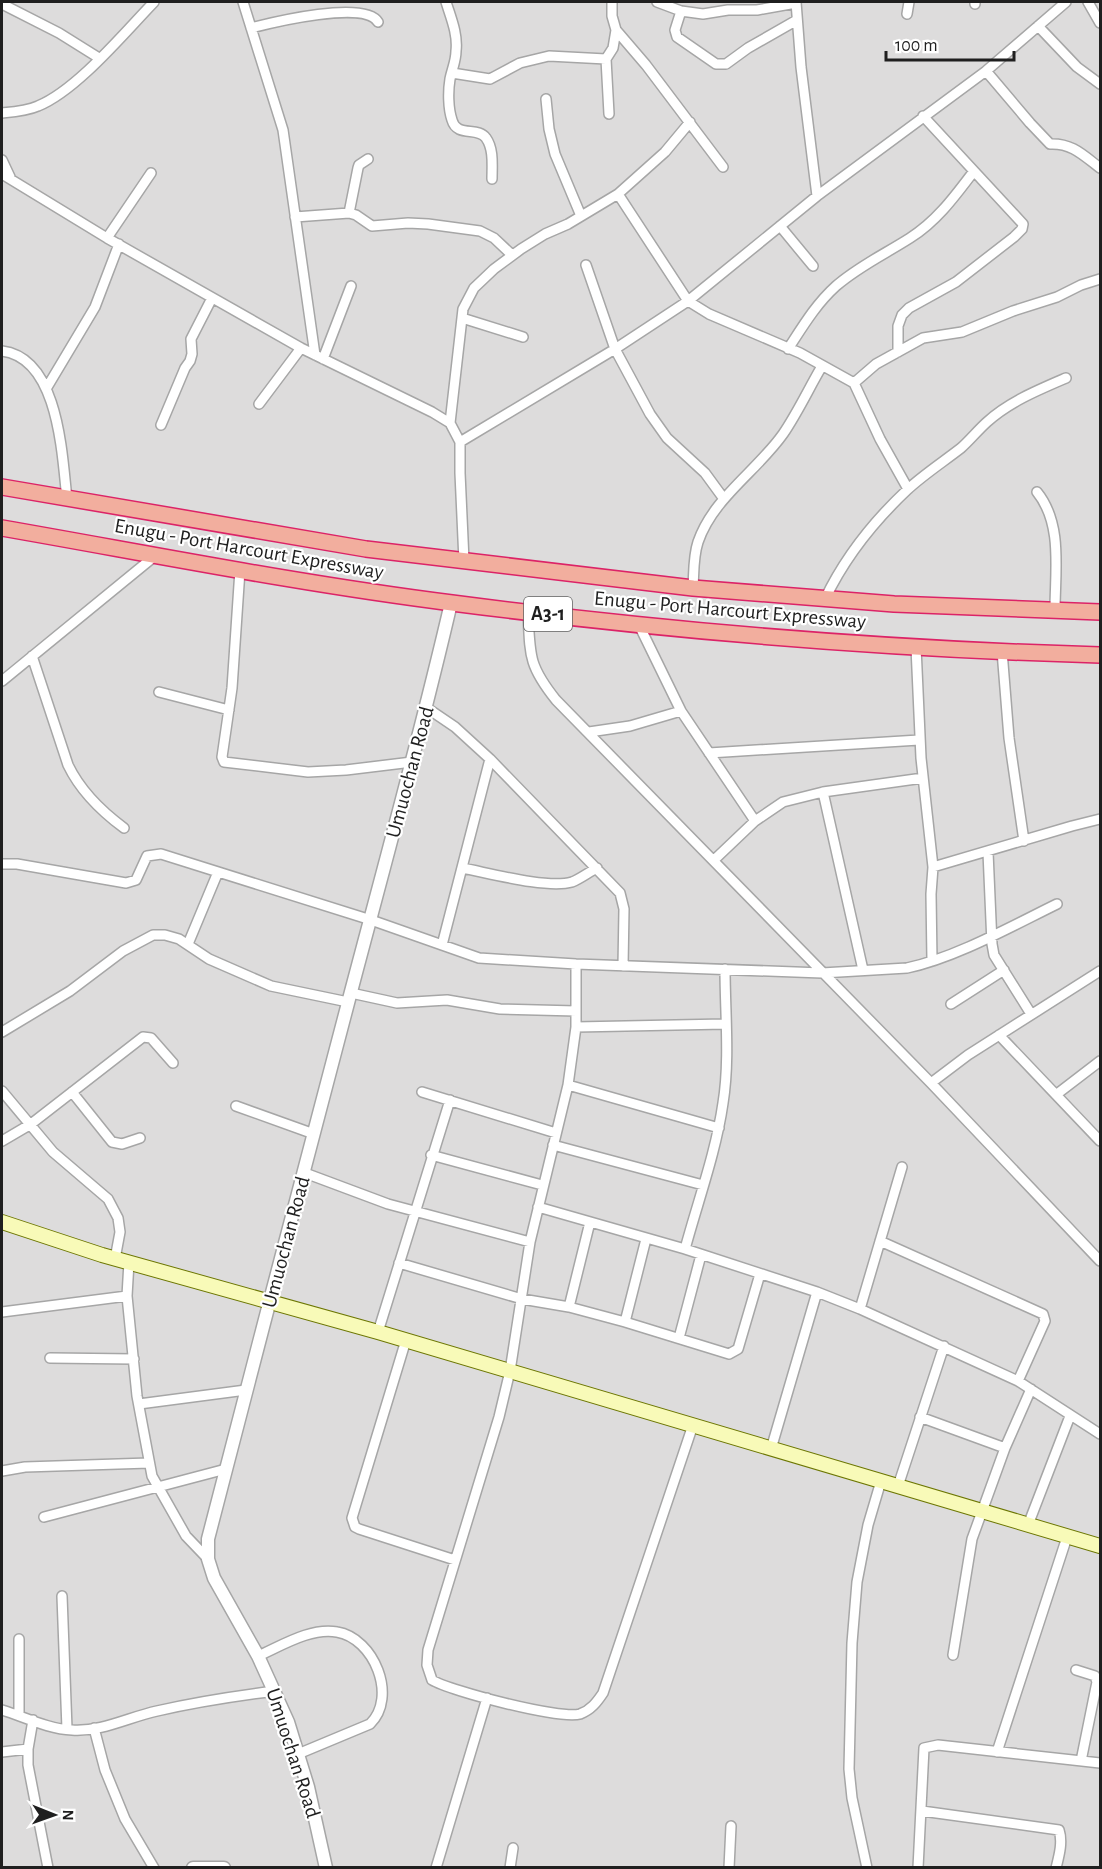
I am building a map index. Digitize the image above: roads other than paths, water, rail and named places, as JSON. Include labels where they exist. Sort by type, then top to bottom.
[{"type":"highway","name":"Enugu - Port Harcourt Expressway","points":[[2,487],[366,549],[693,588],[825,599],[1101,612]]},
{"type":"highway","name":"Enugu - Port Harcourt Expressway","points":[[2,528],[240,570],[451,603],[639,625],[756,637],[1101,655]]},
{"type":"main road","points":[[2,1222],[122,1261],[406,1340],[1101,1546]]},
{"type":"street","points":[[2,113],[37,107],[70,86],[154,2]]},
{"type":"street","points":[[243,2],[283,129],[295,217],[319,357]]},
{"type":"street","points":[[446,2],[457,40],[450,110],[453,123],[461,131],[482,133],[486,137],[491,152],[492,179]]},
{"type":"street","points":[[609,114],[606,59],[613,48],[615,30],[612,2]]},
{"type":"street","points":[[657,2],[681,11],[703,14],[728,10],[757,10],[796,2],[801,67],[817,195]]},
{"type":"street","points":[[907,14],[909,2]]},
{"type":"street","points":[[460,442],[615,349],[688,301],[817,195],[986,71],[1066,2]]},
{"type":"street","points":[[1088,2],[1101,22]]},
{"type":"street","points":[[2,4],[59,33],[99,58]]},
{"type":"street","points":[[681,11],[675,30],[677,37],[716,64],[721,65],[797,20]]},
{"type":"street","points":[[251,28],[289,18],[335,14],[366,14],[373,16],[378,22]]},
{"type":"street","points":[[1038,26],[1077,67],[1101,84]]},
{"type":"street","points":[[615,30],[630,45],[723,167]]},
{"type":"street","points":[[613,48],[630,45]]},
{"type":"street","points":[[452,73],[490,79],[520,63],[549,56],[606,59]]},
{"type":"street","points":[[986,71],[1050,144],[1062,143],[1074,148],[1101,168]]},
{"type":"street","points":[[546,99],[549,129],[555,154],[581,216]]},
{"type":"street","points":[[898,352],[898,326],[902,315],[909,308],[956,282],[1022,230],[1023,224],[1021,219],[923,116]]},
{"type":"street","points":[[450,423],[462,318],[467,298],[474,288],[512,255],[618,194],[665,152],[690,122]]},
{"type":"street","points":[[349,213],[358,168],[368,159]]},
{"type":"street","points":[[2,160],[6,175],[107,238],[301,348],[450,423],[460,442],[464,561]]},
{"type":"street","points":[[788,349],[817,304],[837,285],[870,260],[912,238],[939,216],[974,171]]},
{"type":"street","points":[[107,238],[151,173]]},
{"type":"street","points":[[618,194],[688,301],[709,314],[788,349],[854,383],[880,439],[908,489]]},
{"type":"street","points":[[295,217],[349,213],[372,226],[408,223],[480,231],[494,238],[512,255]]},
{"type":"street","points":[[780,226],[813,266]]},
{"type":"street","points":[[46,389],[95,307],[119,244]]},
{"type":"street","points":[[586,265],[615,349],[650,414],[667,438],[705,473],[724,499]]},
{"type":"street","points":[[854,383],[876,364],[923,338],[962,332],[1101,279]]},
{"type":"street","points":[[319,357],[351,286]]},
{"type":"street","points":[[161,425],[190,361],[191,339],[212,297]]},
{"type":"street","points":[[462,318],[523,337]]},
{"type":"street","points":[[259,404],[301,348]]},
{"type":"street","points":[[2,351],[10,352],[30,364],[40,375],[60,438],[67,499]]},
{"type":"street","points":[[693,588],[694,560],[698,542],[724,499],[784,433],[822,366]]},
{"type":"street","points":[[825,599],[836,577],[866,533],[908,489],[1010,405],[1066,378]]},
{"type":"street","points":[[1036,492],[1046,504],[1054,531],[1056,610]]},
{"type":"street","points":[[2,681],[156,555]]},
{"type":"street","points":[[240,570],[229,710],[222,757],[224,762],[308,772],[412,762]]},
{"type":"street","name":"Umuochan Road","points":[[326,1868],[308,1787],[298,1754],[275,1691],[214,1578],[208,1559],[208,1539],[427,708],[451,603]]},
{"type":"street","points":[[528,611],[530,654],[534,667],[541,681],[556,700],[931,1083],[1101,1261]]},
{"type":"street","points":[[639,625],[681,711],[755,821]]},
{"type":"street","points":[[915,647],[919,740],[933,867],[932,961]]},
{"type":"street","points":[[1002,651],[1008,738],[1024,841]]},
{"type":"street","points":[[32,656],[68,765],[75,778],[101,808],[124,828]]},
{"type":"street","points":[[159,692],[229,710]]},
{"type":"street","points":[[427,708],[455,727],[490,759],[620,893],[624,900],[623,966]]},
{"type":"street","points":[[589,732],[630,726],[681,711]]},
{"type":"street","points":[[709,753],[919,740]]},
{"type":"street","points":[[442,945],[490,759]]},
{"type":"street","points":[[714,860],[755,821],[783,802],[823,792],[923,777]]},
{"type":"street","points":[[823,792],[863,970]]},
{"type":"street","points":[[933,867],[1101,819]]},
{"type":"street","points":[[988,852],[994,955],[1031,1014]]},
{"type":"street","points":[[2,864],[17,864],[126,884],[136,880],[147,856],[161,854],[371,920],[479,958],[623,966],[822,973],[907,968],[932,961],[992,936],[1057,904]]},
{"type":"street","points":[[462,868],[543,883],[573,882],[597,868]]},
{"type":"street","points":[[188,944],[218,872]]},
{"type":"street","points":[[2,1032],[70,991],[123,951],[153,935],[165,935],[179,939],[209,959],[271,986],[398,1003],[447,1000],[500,1009],[576,1011]]},
{"type":"street","points":[[576,964],[576,1027],[568,1085],[530,1242],[510,1371],[499,1417],[428,1650],[429,1673],[432,1680],[441,1685],[487,1698],[563,1715],[581,1714],[597,1703],[603,1693],[693,1425]]},
{"type":"street","points":[[685,1249],[719,1128],[726,1080],[725,969]]},
{"type":"street","points":[[951,1004],[1004,970]]},
{"type":"street","points":[[931,1083],[999,1035],[1101,971]]},
{"type":"street","points":[[576,1027],[725,1024]]},
{"type":"street","points":[[999,1035],[1101,1141]]},
{"type":"street","points":[[2,1141],[31,1124],[143,1037],[151,1038],[173,1063]]},
{"type":"street","points":[[1057,1094],[1101,1061]]},
{"type":"street","points":[[568,1085],[719,1128]]},
{"type":"street","points":[[2,1091],[53,1152],[108,1199],[118,1218],[139,1404],[149,1463],[158,1487],[186,1536],[208,1559]]},
{"type":"street","points":[[72,1092],[112,1143],[122,1144],[140,1138]]},
{"type":"street","points":[[422,1092],[556,1133]]},
{"type":"street","points":[[378,1332],[431,1155],[450,1100]]},
{"type":"street","points":[[236,1106],[314,1134]]},
{"type":"street","points":[[553,1145],[703,1185]]},
{"type":"street","points":[[431,1155],[542,1185]]},
{"type":"street","points":[[860,1309],[902,1167]]},
{"type":"street","points":[[305,1173],[369,1198],[414,1212],[530,1242]]},
{"type":"street","points":[[538,1207],[685,1249],[817,1292],[860,1309],[1018,1381],[1101,1434]]},
{"type":"street","points":[[569,1307],[591,1222]]},
{"type":"street","points":[[625,1322],[646,1239]]},
{"type":"street","points":[[880,1241],[1043,1314],[1045,1321],[1018,1381]]},
{"type":"street","points":[[679,1338],[701,1255]]},
{"type":"street","points":[[399,1263],[522,1299],[569,1307],[625,1322],[722,1353],[735,1353],[738,1349],[760,1274]]},
{"type":"street","points":[[771,1449],[817,1292]]},
{"type":"street","points":[[2,1312],[127,1296]]},
{"type":"street","points":[[406,1340],[352,1518],[353,1523],[359,1529],[455,1560]]},
{"type":"street","points":[[898,1486],[944,1346]]},
{"type":"street","points":[[50,1358],[134,1359]]},
{"type":"street","points":[[953,1655],[968,1554],[1005,1448],[1031,1389]]},
{"type":"street","points":[[139,1404],[246,1390]]},
{"type":"street","points":[[1028,1525],[1070,1416]]},
{"type":"street","points":[[920,1417],[1005,1448]]},
{"type":"street","points":[[2,1471],[26,1467],[149,1463]]},
{"type":"street","points":[[44,1517],[226,1469]]},
{"type":"street","points":[[867,1868],[852,1798],[849,1769],[852,1643],[856,1582],[868,1525],[881,1481]]},
{"type":"street","points":[[997,1752],[1067,1537]]},
{"type":"street","points":[[62,1596],[67,1729]]},
{"type":"street","points":[[258,1656],[312,1634],[336,1631],[346,1634],[362,1645],[381,1678],[383,1695],[378,1717],[370,1724],[298,1754]]},
{"type":"street","points":[[19,1639],[19,1715]]},
{"type":"street","points":[[1076,1670],[1095,1676],[1097,1682],[1081,1761]]},
{"type":"street","points":[[2,1710],[67,1729],[94,1728],[154,1711],[275,1691]]},
{"type":"street","points":[[436,1868],[487,1698]]},
{"type":"street","points":[[33,1720],[28,1749],[28,1766],[48,1868]]},
{"type":"street","points":[[94,1728],[105,1770],[125,1819],[154,1868]]},
{"type":"street","points":[[918,1868],[924,1748],[938,1745],[1101,1763]]},
{"type":"street","points":[[2,1752],[28,1749]]},
{"type":"street","points":[[922,1811],[1059,1830],[1060,1850],[1056,1868]]},
{"type":"street","points":[[729,1868],[730,1826]]},
{"type":"street","points":[[510,1868],[513,1848]]},
{"type":"street","points":[[193,1868],[224,1868]]}]
